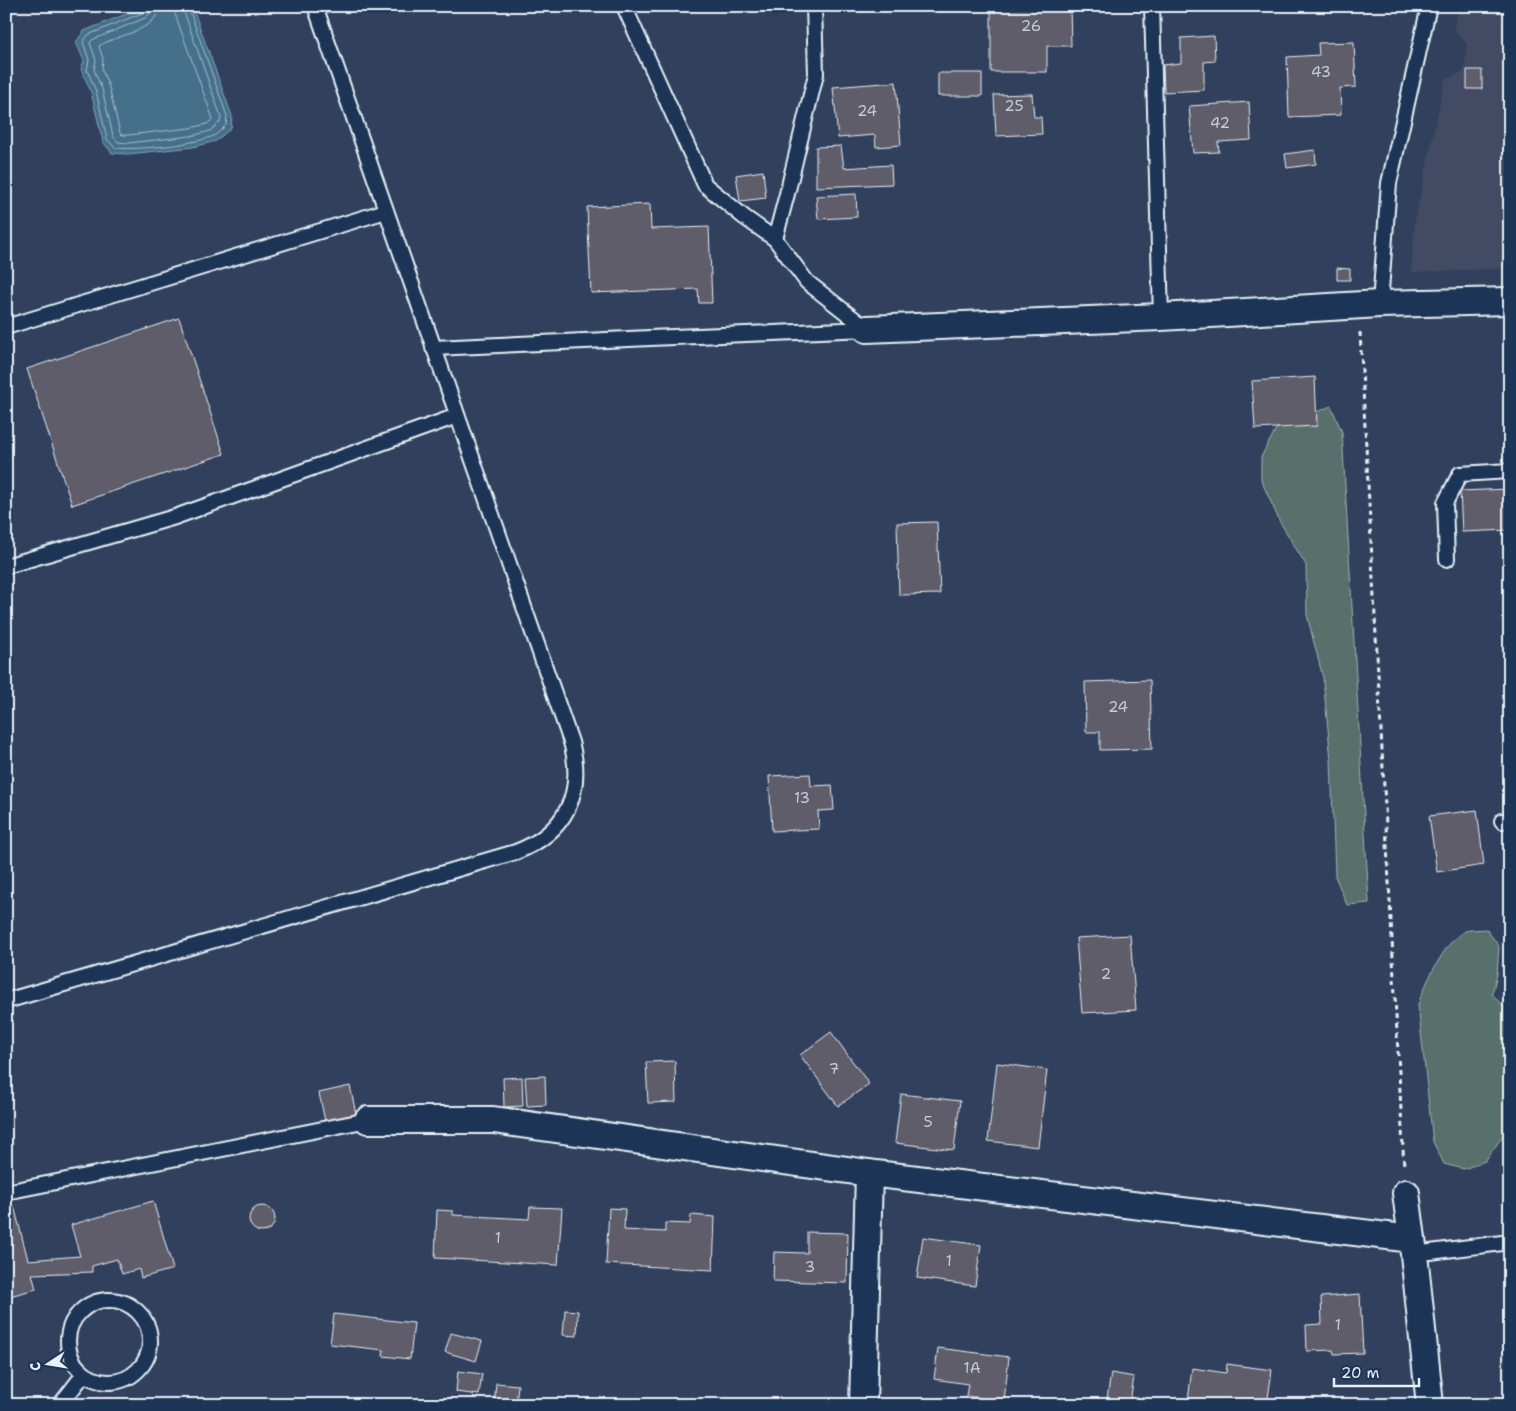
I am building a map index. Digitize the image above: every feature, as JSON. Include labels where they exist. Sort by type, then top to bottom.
[{"type":"street","points":[[867,329],[1161,317],[1369,305],[1510,301]]},
{"type":"street","points":[[368,1120],[493,1120],[1413,1246]]},
{"type":"street","points":[[863,1405],[869,1173]]},
{"type":"street","points":[[1406,1193],[1430,1405]]},
{"type":"lane","points":[[6,1001],[516,852],[541,840],[560,821],[572,796],[576,776],[575,756],[316,6]]},
{"type":"lane","points":[[624,6],[705,184],[774,239],[807,282],[867,329]]},
{"type":"lane","points":[[774,239],[816,74],[814,6]]},
{"type":"lane","points":[[1152,6],[1161,317]]},
{"type":"lane","points":[[1369,305],[1389,183],[1429,6]]},
{"type":"lane","points":[[6,327],[386,211]]},
{"type":"lane","points":[[433,348],[624,340],[713,334],[867,329]]},
{"type":"lane","points":[[6,566],[175,517],[457,416]]},
{"type":"lane","points":[[1447,558],[1445,503],[1460,474],[1510,471]]},
{"type":"lane","points":[[6,1192],[368,1120]]},
{"type":"lane","points":[[1413,1246],[1510,1242]]},
{"type":"lane","points":[[104,1300],[121,1301],[134,1308],[145,1320],[150,1336],[149,1353],[142,1366],[128,1377],[114,1382],[98,1380],[84,1374],[74,1362],[68,1346],[69,1330],[76,1315],[88,1305],[104,1300]]},
{"type":"lane","points":[[60,1405],[84,1374]]},
{"type":"path","points":[[1369,305],[1406,1193]]},
{"type":"shaded area","points":[[1459,6],[1510,6],[1510,268],[1411,272],[1415,221],[1445,79],[1464,72],[1467,44],[1454,29]]},
{"type":"green space","points":[[1331,406],[1342,432],[1369,903],[1347,905],[1335,876],[1331,760],[1323,678],[1307,615],[1306,565],[1280,522],[1261,480],[1261,457],[1276,429]]},
{"type":"green space","points":[[1486,929],[1499,946],[1497,974],[1492,994],[1507,1010],[1510,1010],[1510,1126],[1485,1161],[1464,1169],[1444,1164],[1433,1142],[1418,1005],[1425,986],[1442,954],[1456,937],[1465,931]]},
{"type":"water","points":[[146,6],[192,6],[232,116],[231,128],[216,141],[193,147],[128,154],[112,153],[103,142],[91,92],[81,69],[84,61],[76,42],[84,31]]},
{"type":"building","points":[[991,6],[1070,6],[1071,46],[1047,46],[1047,72],[991,72]]},
{"type":"building","points":[[1214,36],[1215,61],[1204,62],[1204,90],[1164,92],[1163,65],[1181,63],[1181,38]]},
{"type":"building","points":[[1354,42],[1356,87],[1340,88],[1341,115],[1289,117],[1287,57],[1319,55],[1318,43]]},
{"type":"building","points":[[1467,70],[1482,70],[1482,89],[1467,89]]},
{"type":"building","points":[[938,73],[982,73],[982,96],[938,96]]},
{"type":"building","points":[[896,82],[901,145],[876,147],[875,135],[838,138],[833,87]]},
{"type":"building","points":[[1032,94],[1034,117],[1041,117],[1042,134],[996,136],[994,95]]},
{"type":"building","points":[[1249,102],[1251,140],[1218,142],[1219,152],[1193,153],[1189,106]]},
{"type":"building","points":[[841,146],[844,168],[891,165],[892,184],[816,187],[816,147]]},
{"type":"building","points":[[1315,150],[1316,164],[1287,168],[1285,154]]},
{"type":"building","points":[[763,171],[766,198],[740,201],[736,175]]},
{"type":"building","points":[[856,194],[857,217],[818,219],[816,196]]},
{"type":"building","points":[[650,204],[651,229],[709,227],[712,303],[699,303],[698,289],[591,293],[587,207]]},
{"type":"building","points":[[1337,268],[1350,269],[1350,280],[1337,280]]},
{"type":"building","points":[[179,318],[224,454],[72,505],[27,369]]},
{"type":"building","points":[[1315,377],[1317,426],[1255,429],[1252,381]]},
{"type":"building","points":[[1510,489],[1510,555],[1509,530],[1462,532],[1460,491]]},
{"type":"building","points":[[937,522],[940,594],[899,595],[897,523]]},
{"type":"building","points":[[1150,680],[1152,749],[1100,750],[1100,732],[1086,732],[1085,682]]},
{"type":"building","points":[[810,774],[811,786],[832,785],[834,810],[818,811],[819,829],[772,831],[769,776]]},
{"type":"building","points":[[1477,810],[1484,865],[1437,872],[1429,816]]},
{"type":"building","points":[[1130,935],[1136,1010],[1082,1013],[1076,938]]},
{"type":"building","points":[[1507,937],[1510,937],[1510,996],[1505,995]]},
{"type":"building","points":[[831,1032],[869,1084],[838,1106],[800,1055]]},
{"type":"building","points":[[675,1061],[676,1102],[648,1103],[646,1062]]},
{"type":"building","points":[[997,1063],[1047,1070],[1038,1147],[988,1141]]},
{"type":"building","points":[[545,1076],[546,1105],[527,1106],[525,1077]]},
{"type":"building","points":[[522,1077],[523,1106],[504,1107],[503,1078]]},
{"type":"building","points":[[350,1086],[356,1114],[325,1121],[319,1093]]},
{"type":"building","points":[[901,1094],[960,1101],[954,1150],[895,1143]]},
{"type":"building","points":[[153,1201],[173,1269],[141,1278],[139,1269],[122,1274],[117,1259],[92,1266],[92,1272],[32,1274],[36,1289],[6,1297],[6,1209],[14,1206],[28,1260],[80,1256],[71,1225]]},
{"type":"building","points":[[262,1206],[271,1210],[275,1219],[271,1228],[262,1232],[253,1228],[249,1219],[253,1210]]},
{"type":"building","points":[[530,1207],[562,1208],[558,1265],[435,1258],[437,1210],[453,1211],[453,1215],[529,1219]]},
{"type":"building","points":[[609,1208],[625,1209],[624,1230],[665,1232],[665,1223],[690,1224],[691,1215],[715,1217],[713,1270],[606,1264]]},
{"type":"building","points":[[807,1232],[848,1233],[847,1283],[773,1281],[774,1252],[807,1253]]},
{"type":"building","points":[[923,1237],[981,1245],[975,1286],[917,1278]]},
{"type":"building","points":[[1360,1294],[1363,1353],[1334,1354],[1333,1350],[1307,1351],[1306,1325],[1322,1324],[1321,1297]]},
{"type":"building","points":[[565,1310],[578,1311],[577,1336],[563,1335]]},
{"type":"building","points":[[334,1314],[414,1323],[410,1359],[383,1356],[384,1350],[330,1344]]},
{"type":"building","points":[[451,1333],[482,1341],[476,1361],[445,1352]]},
{"type":"building","points":[[938,1348],[1009,1357],[1004,1401],[966,1396],[968,1384],[934,1379]]},
{"type":"building","points":[[6,1360],[11,1385],[6,1386]]},
{"type":"building","points":[[1227,1364],[1272,1370],[1267,1405],[1214,1405],[1188,1401],[1192,1368],[1226,1373]]},
{"type":"building","points":[[458,1371],[482,1374],[479,1395],[456,1392]]},
{"type":"building","points":[[1111,1373],[1134,1377],[1130,1402],[1107,1399]]},
{"type":"building","points":[[496,1383],[518,1385],[516,1405],[494,1405]]},
{"type":"building","points":[[661,1401],[661,1405],[633,1405],[633,1403]]}]
